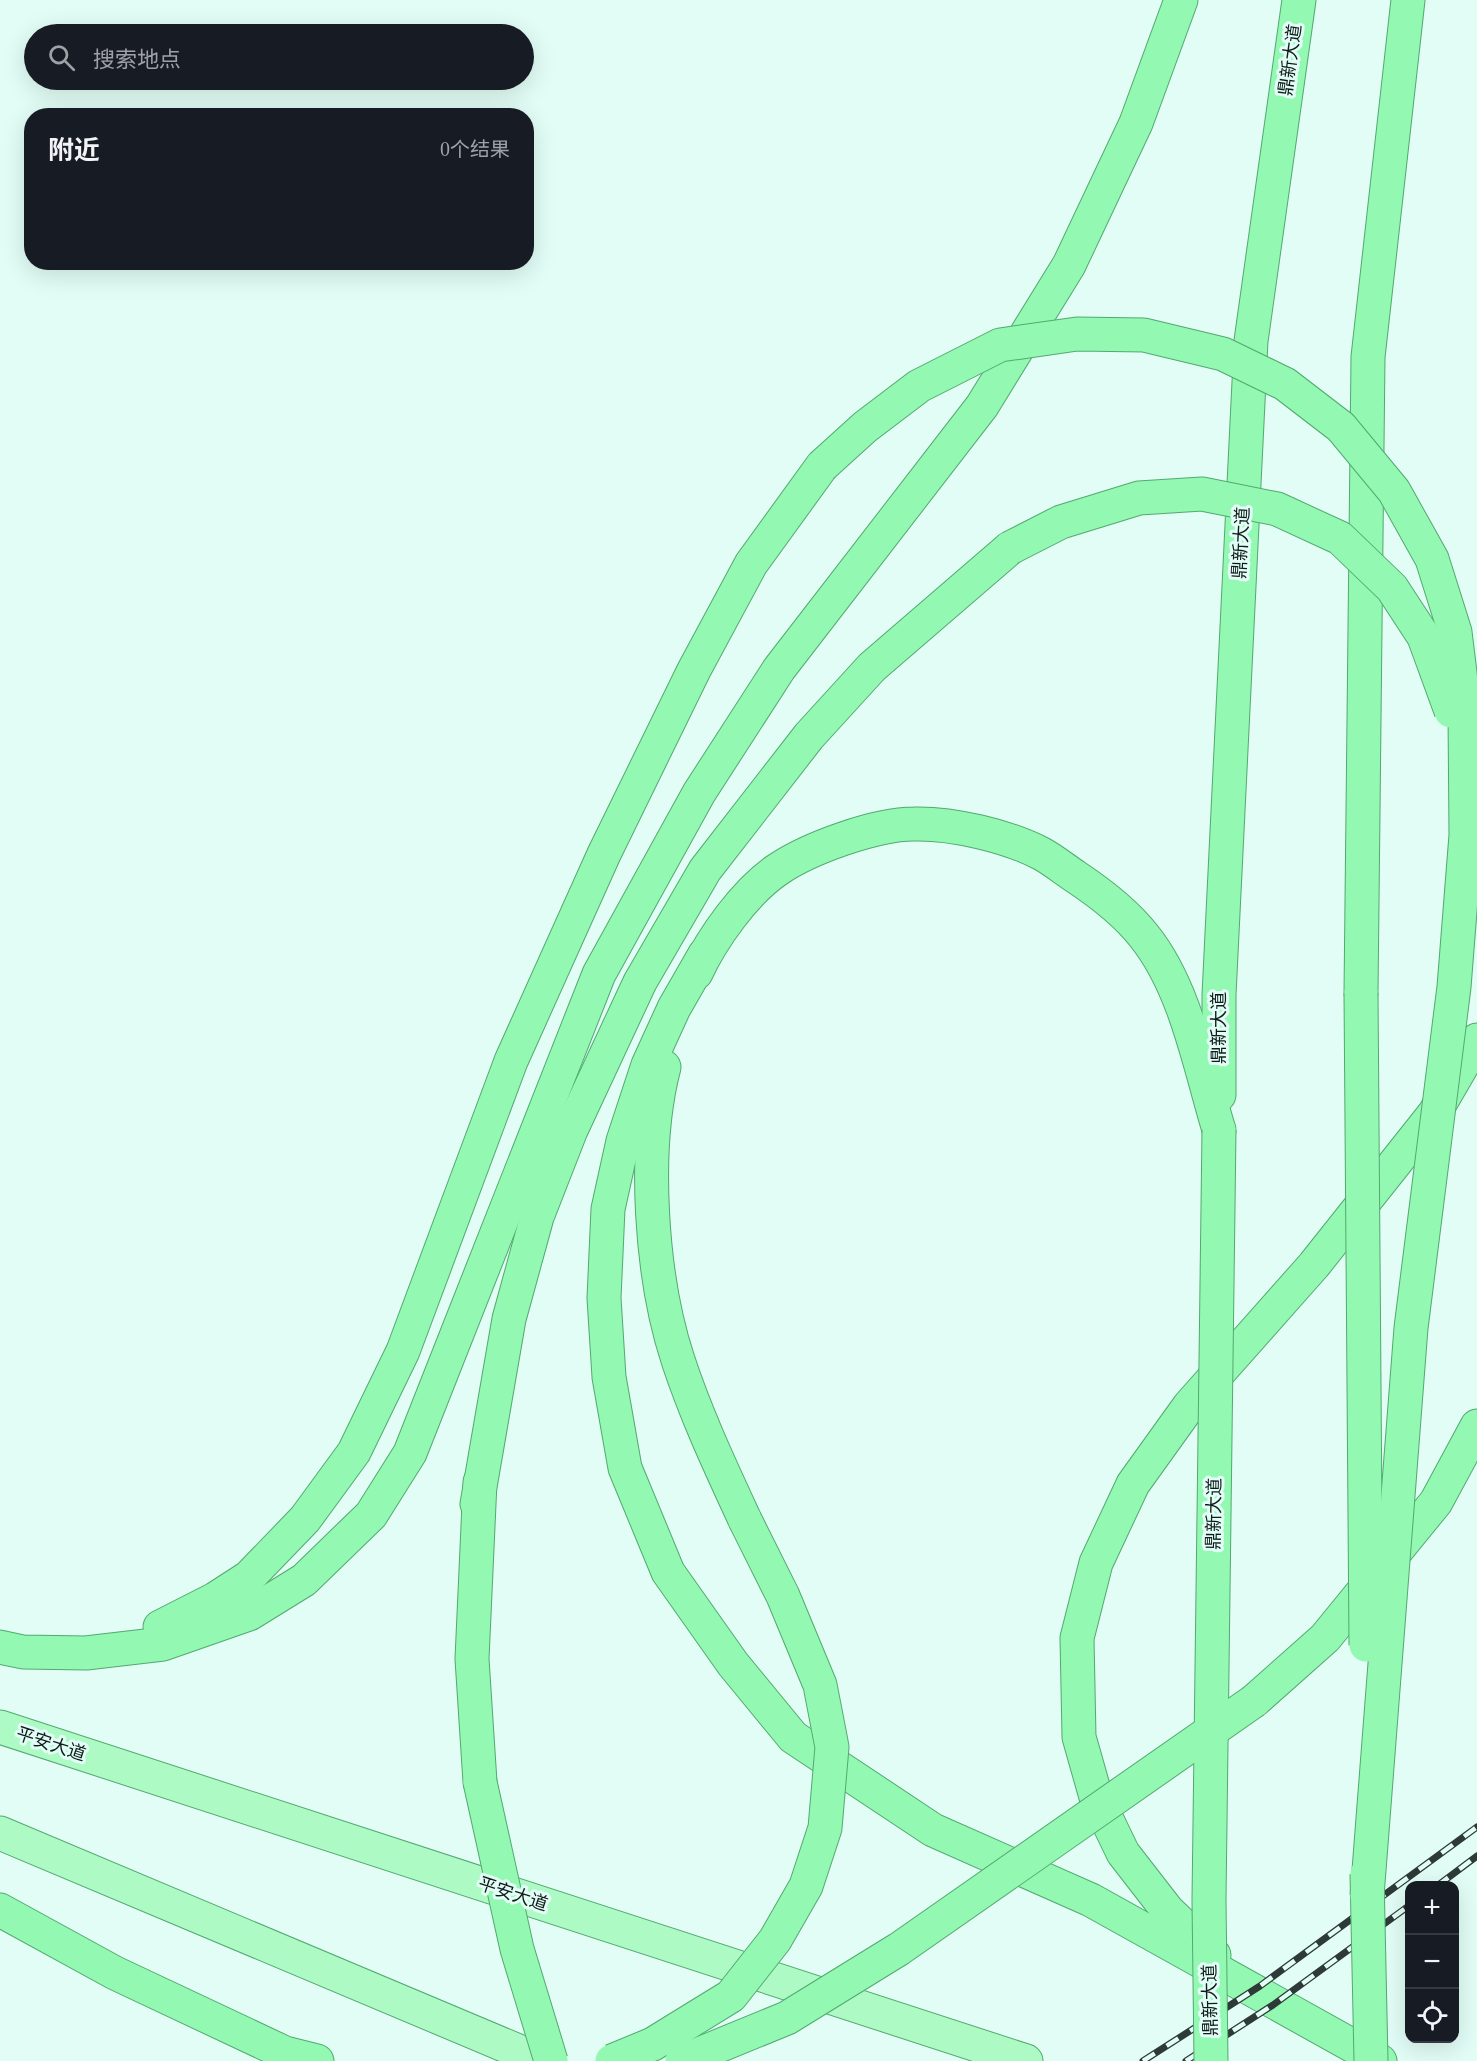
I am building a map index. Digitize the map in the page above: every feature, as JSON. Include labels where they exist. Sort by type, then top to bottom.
[{"type":"highway","points":[[12,1649],[86,1653],[163,1644],[249,1614],[304,1580],[371,1515],[410,1453],[599,974],[699,793],[779,669],[982,406],[1069,265],[1136,123],[1180,0]]},
{"type":"highway","name":"鼎新大道","points":[[1211,2061],[1209,1900],[1219,995],[1251,341],[1299,0]]},
{"type":"highway","points":[[1371,2061],[1367,1896],[1361,993],[1368,357],[1408,0]]},
{"type":"highway","points":[[12,1649],[115,1641],[163,1626],[215,1599],[249,1577],[305,1519],[354,1452],[403,1351],[511,1061],[604,854],[694,670],[751,564],[822,466],[866,427],[919,386],[1000,345],[1077,334],[1144,335],[1223,354],[1285,384],[1341,426],[1394,491],[1432,559],[1456,644],[1465,714],[1466,835],[1454,987],[1411,1328],[1367,1896]]},
{"type":"highway","points":[[477,1504],[509,1319],[537,1217],[571,1130],[640,982],[705,870],[809,736],[872,667],[1010,548],[1061,522],[1139,498],[1202,494],[1277,509],[1340,538],[1392,588],[1425,638],[1451,711],[1466,835]]},
{"type":"highway","points":[[1219,1130],[1172,979],[1144,936],[1098,892],[1041,853],[971,829],[913,824],[861,834],[809,851],[768,879],[737,910],[705,954],[674,1008],[648,1065],[623,1142],[608,1209],[604,1298],[609,1377],[626,1468],[668,1572],[733,1664],[793,1737],[933,1830],[1091,1900],[1380,2061]]},
{"type":"highway","points":[[612,2061],[653,2044],[731,1996],[775,1940],[806,1886],[825,1828],[832,1747],[820,1685],[783,1596],[714,1454],[678,1359],[660,1276],[653,1225],[653,1155],[661,1077],[679,1008],[705,954]]},
{"type":"highway","points":[[551,2061],[517,1948],[480,1782],[472,1659],[477,1504],[502,1300],[542,1140],[599,974]]},
{"type":"highway","points":[[1251,1989],[1168,1911],[1123,1853],[1096,1797],[1080,1737],[1077,1638],[1096,1563],[1133,1484],[1189,1406],[1314,1264],[1434,1114],[1477,1040]]},
{"type":"highway","points":[[682,2061],[787,2018],[899,1949],[1254,1701],[1325,1638],[1436,1502],[1477,1426]]},
{"type":"highway","points":[[0,1910],[116,1973],[285,2053],[317,2061]]},
{"type":"main road","name":"平安大道","points":[[0,1727],[1026,2061]]},
{"type":"main road","points":[[0,1833],[542,2061]]},
{"type":"railway","points":[[1143,2061],[1260,1986],[1477,1827]]},
{"type":"railway","points":[[1444,1881],[1477,1856]]},
{"type":"railway","points":[[1186,2061],[1273,2005],[1405,1909]]}]
